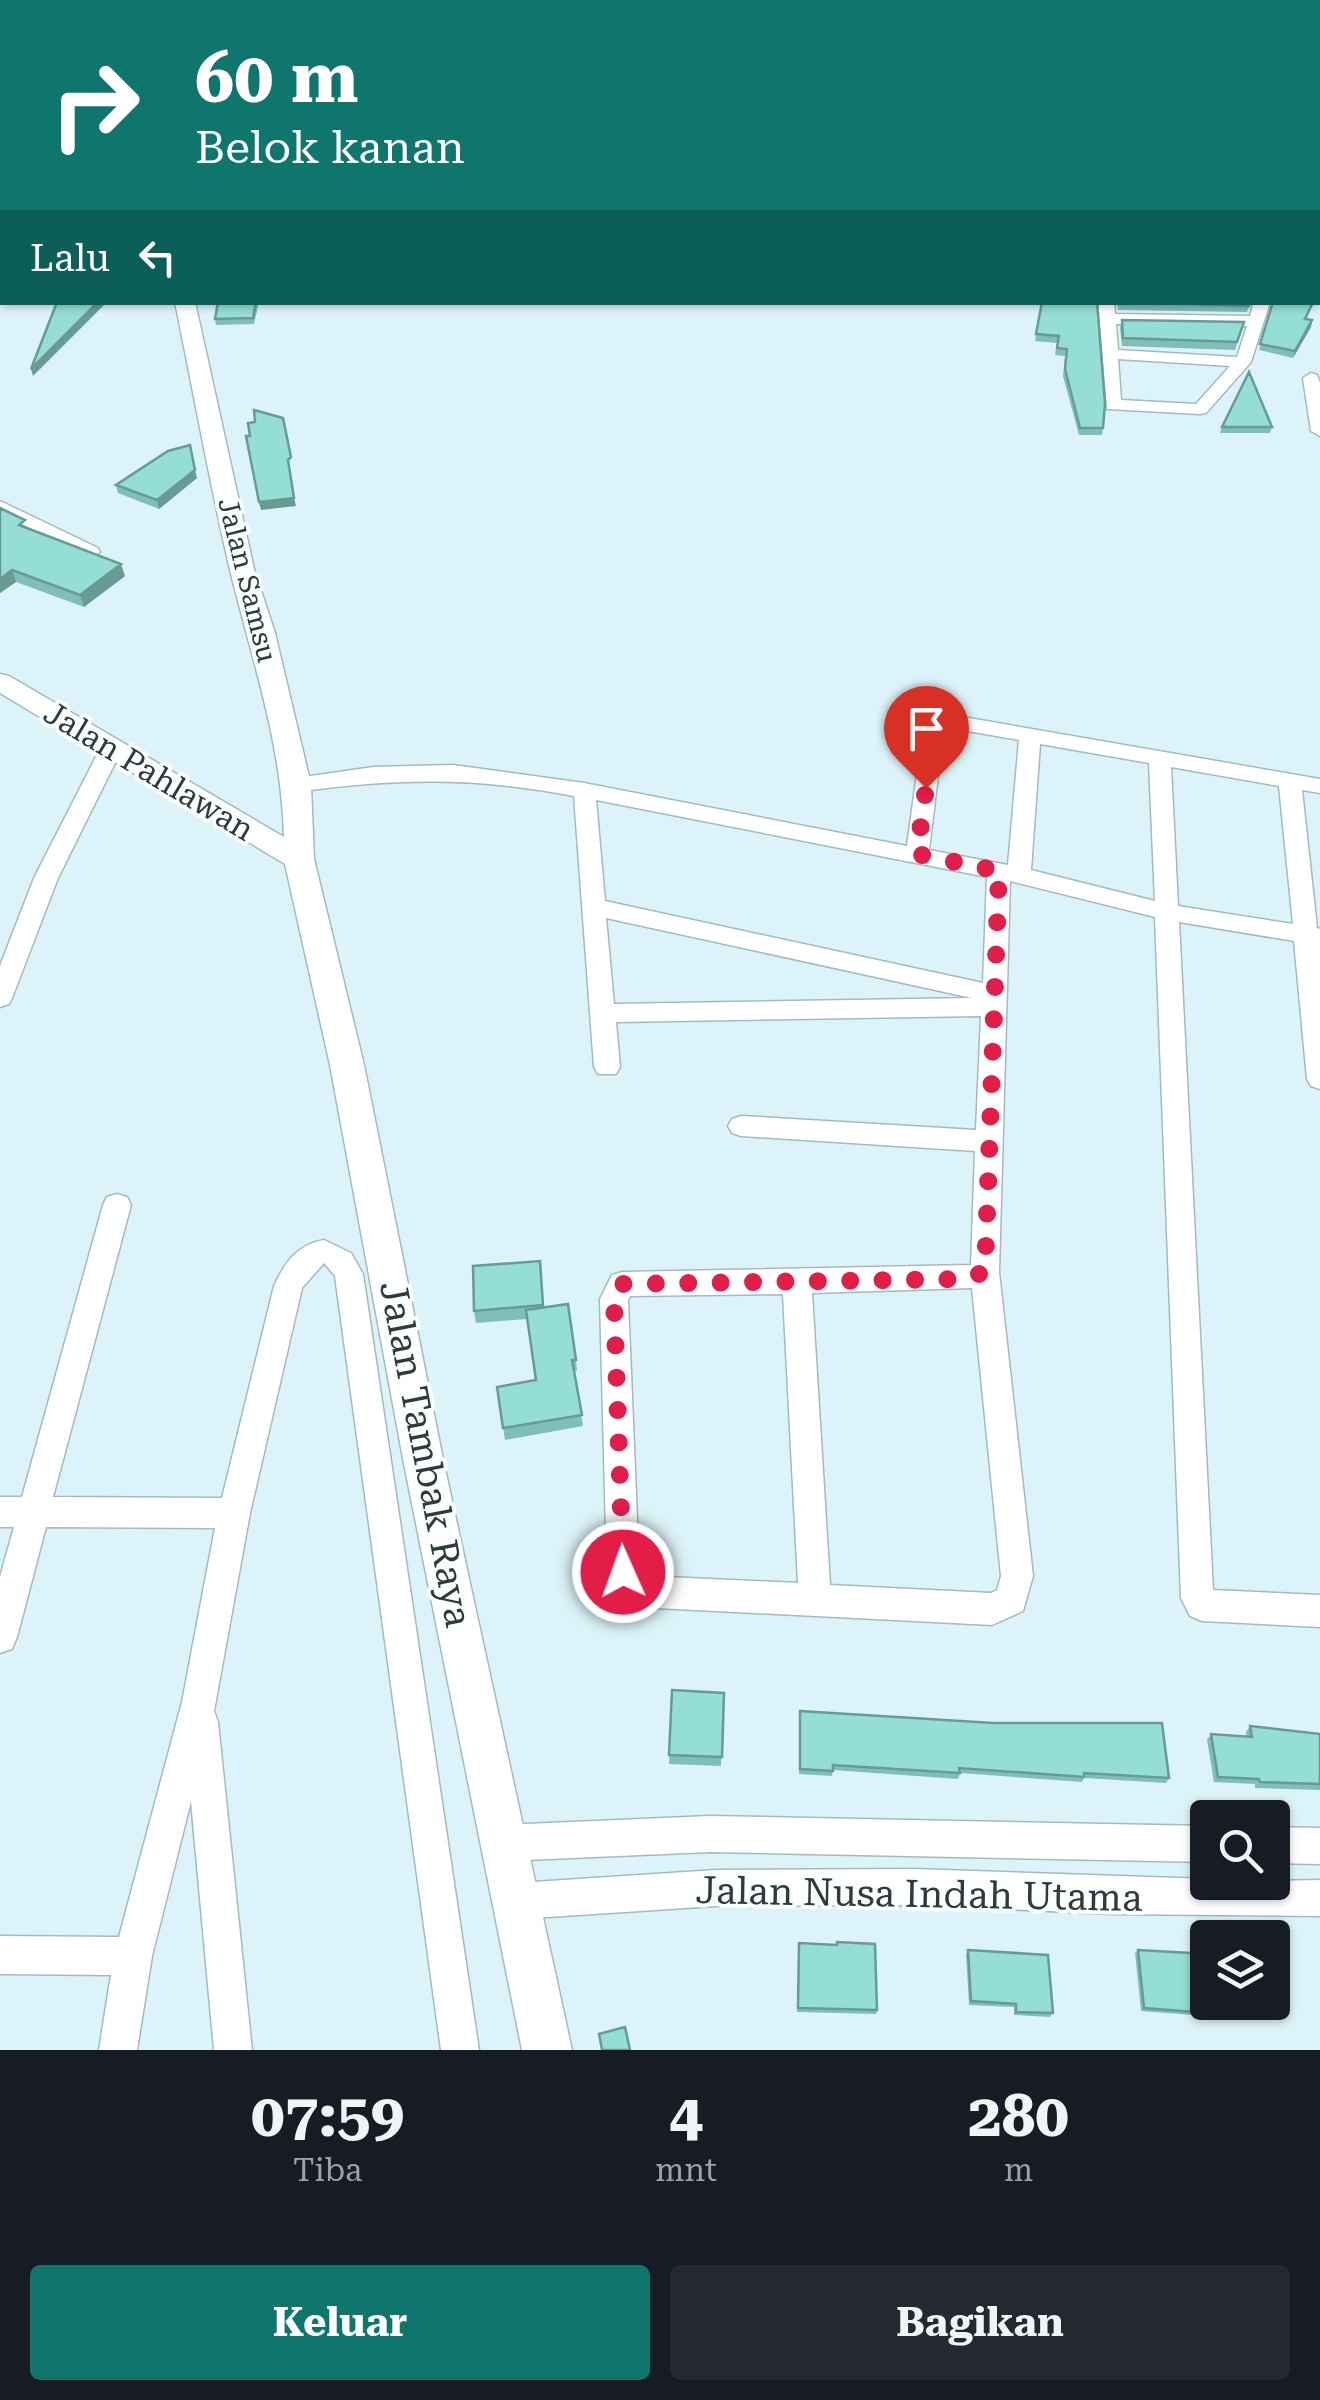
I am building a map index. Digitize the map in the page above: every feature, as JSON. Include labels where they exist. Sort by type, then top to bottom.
[{"type":"street","name":"Jalan Samsu","points":[[186,305],[242,569],[262,633],[297,785],[299,859]]},
{"type":"street","points":[[1256,321],[1107,310],[1112,402],[1126,408],[1200,409],[1243,362],[1256,321],[1261,305]]},
{"type":"street","points":[[1112,354],[1243,362]]},
{"type":"street","points":[[1315,385],[1320,431]]},
{"type":"street","points":[[0,506],[91,552]]},
{"type":"street","name":"Jalan Pahlawan","points":[[0,682],[299,859]]},
{"type":"street","points":[[917,854],[934,722],[947,719],[1320,786]]},
{"type":"street","points":[[985,1272],[964,1279],[622,1284],[614,1299],[623,1572],[637,1591],[655,1595],[992,1609],[1011,1600],[1017,1576],[985,1272],[994,1001],[1030,734]]},
{"type":"street","points":[[0,998],[46,878],[110,750]]},
{"type":"street","points":[[1160,760],[1198,1598],[1202,1605],[1320,1610]]},
{"type":"street","points":[[297,785],[373,774],[453,772],[584,790],[1009,873],[1166,912],[1313,935]]},
{"type":"street","points":[[1290,782],[1313,935],[1320,1079]]},
{"type":"street","points":[[584,790],[607,1067]]},
{"type":"street","name":"Jalan Tambak Raya","points":[[299,859],[351,1083],[502,1844],[518,1901],[547,2050]]},
{"type":"street","points":[[594,908],[994,1001]]},
{"type":"street","points":[[602,1013],[994,1001]]},
{"type":"street","points":[[740,1126],[989,1142]]},
{"type":"street","points":[[0,1637],[117,1205]]},
{"type":"street","points":[[118,2050],[133,1956],[199,1702],[234,1513],[288,1286],[306,1258],[330,1252],[342,1259],[349,1274],[460,2050]]},
{"type":"street","points":[[796,1280],[814,1602]]},
{"type":"street","points":[[0,1512],[234,1513]]},
{"type":"street","points":[[199,1702],[233,2050]]},
{"type":"street","name":"Jalan Nusa Indah Utama","points":[[502,1844],[710,1834],[1190,1844]]},
{"type":"street","points":[[1290,1845],[1320,1846]]},
{"type":"street","name":"Jalan Nusa Indah Utama","points":[[518,1901],[716,1888],[914,1887],[1320,1898]]},
{"type":"street","points":[[0,1954],[133,1956]]},
{"type":"building","points":[[56,305],[95,305],[31,369]]},
{"type":"building","points":[[217,305],[255,305],[253,318],[215,319]]},
{"type":"building","points":[[1041,305],[1097,305],[1105,403],[1103,428],[1080,428],[1065,369],[1067,349],[1057,348],[1059,336],[1036,334]]},
{"type":"building","points":[[1272,305],[1312,305],[1305,319],[1312,320],[1295,351],[1260,344]]},
{"type":"building","points":[[1122,320],[1244,322],[1237,342],[1123,338]]},
{"type":"building","points":[[1249,372],[1272,427],[1222,427]]},
{"type":"building","points":[[254,410],[283,418],[294,498],[259,502],[246,436],[250,436],[248,423],[255,422]]},
{"type":"building","points":[[190,445],[195,470],[157,500],[116,485],[168,451]]},
{"type":"building","points":[[0,508],[25,520],[19,525],[121,564],[80,595],[12,570],[0,579]]},
{"type":"building","points":[[540,1261],[543,1305],[474,1311],[473,1266]]},
{"type":"building","points":[[568,1304],[576,1360],[572,1360],[582,1415],[503,1428],[497,1387],[536,1380],[526,1310]]},
{"type":"building","points":[[672,1690],[724,1693],[722,1757],[669,1755]]},
{"type":"building","points":[[800,1711],[993,1723],[1162,1723],[1169,1778],[1084,1773],[1084,1777],[959,1768],[960,1773],[833,1765],[833,1771],[800,1769]]},
{"type":"building","points":[[1250,1726],[1320,1734],[1320,1784],[1218,1777],[1211,1734],[1252,1737]]},
{"type":"building","points":[[799,1943],[875,1944],[877,2010],[798,2008]]},
{"type":"building","points":[[968,1950],[1048,1955],[1053,2013],[1016,2012],[1016,2004],[971,2001]]},
{"type":"building","points":[[1138,1950],[1190,1953],[1190,2012],[1144,2008]]},
{"type":"building","points":[[625,2027],[630,2050],[602,2050],[599,2034]]},
{"type":"route","points":[[623,1572],[614,1299],[622,1284],[964,1279],[985,1272],[999,871],[917,854],[926,788]]}]
